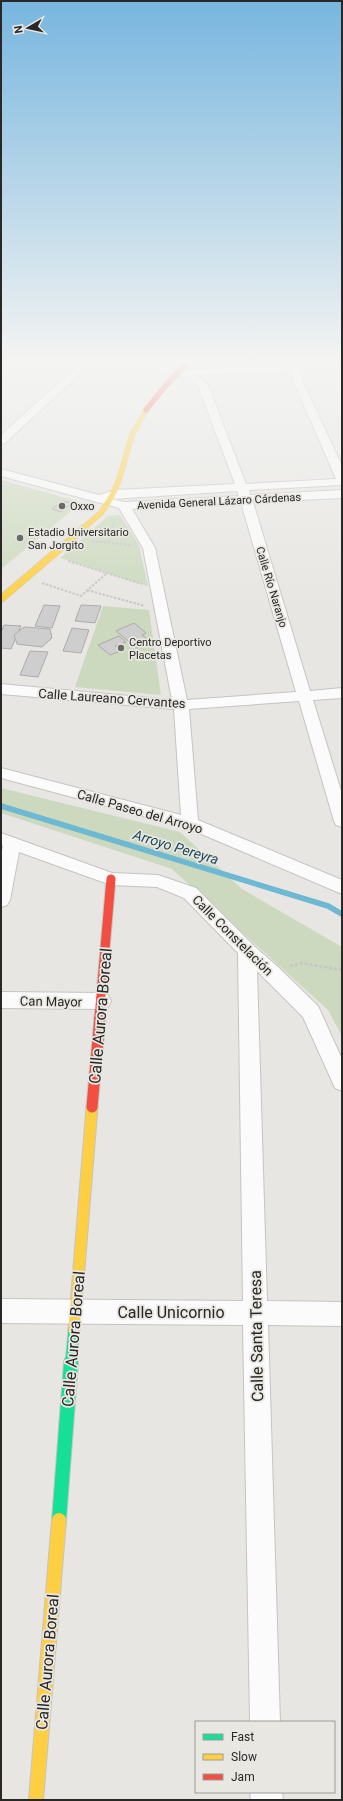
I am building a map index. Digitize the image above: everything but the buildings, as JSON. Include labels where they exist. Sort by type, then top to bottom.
[{"type":"street","points":[[1,599],[116,501],[130,442]]},
{"type":"street","name":"Calle Río Naranjo","points":[[225,442],[244,493],[342,821]]},
{"type":"street","points":[[325,442],[342,480]]},
{"type":"street","name":"Avenida General Lázaro Cárdenas","points":[[1,472],[95,502],[244,493],[342,480]]},
{"type":"street","points":[[95,502],[104,486]]},
{"type":"street","name":"Avenida General Lázaro Cárdenas","points":[[244,493],[342,494]]},
{"type":"street","points":[[116,501],[149,548],[181,705],[190,823]]},
{"type":"street","name":"Calle Laureano Cervantes","points":[[1,689],[181,705],[342,693]]},
{"type":"street","name":"Calle Paseo del Arroyo","points":[[1,774],[190,823],[342,887]]},
{"type":"street","points":[[1,900],[6,841]]},
{"type":"street","name":"Calle Constelación","points":[[6,841],[111,879],[158,881],[190,893],[247,951],[271,972],[311,1012],[342,1082]]},
{"type":"street","name":"Calle Aurora Boreal","points":[[36,1800],[111,879]]},
{"type":"street","name":"Calle Santa Teresa","points":[[247,951],[265,1721]]},
{"type":"street","name":"Can Mayor","points":[[1,1000],[101,1001]]},
{"type":"street","name":"Calle Unicornio","points":[[1,1311],[342,1314]]},
{"type":"path","points":[[109,542],[114,521]]},
{"type":"path","points":[[101,529],[111,533],[123,531]]},
{"type":"path","points":[[88,541],[131,545]]},
{"type":"path","points":[[67,560],[148,586]]},
{"type":"path","points":[[41,582],[81,596],[106,573]]},
{"type":"path","points":[[87,590],[151,608]]},
{"type":"path","points":[[271,972],[301,963],[342,970]]},
{"type":"green space","name":"Estadio Universitario San Jorgito","points":[[1,480],[73,500],[76,507],[1,569]]},
{"type":"green space","points":[[120,515],[139,545],[148,586],[60,558],[108,516]]},
{"type":"green space","name":"Centro Deportivo Placetas","points":[[103,606],[149,610],[161,695],[75,687]]},
{"type":"green space","points":[[1,788],[180,832],[242,889],[342,947],[342,1036],[328,1010],[172,869],[1,813]]},
{"type":"waterway","name":"Arroyo Pereyra","points":[[1,806],[328,906],[342,914]]},
{"type":"traffic: fast","points":[[59,1520],[74,1330]]},
{"type":"traffic: slow","points":[[1,599],[101,513],[116,488],[130,442]]},
{"type":"traffic: slow","points":[[74,1330],[92,1107]]},
{"type":"traffic: slow","points":[[36,1800],[59,1520]]},
{"type":"traffic: jam","points":[[92,1107],[111,879]]},
{"type":"place","name":"Oxxo","points":[[62,506]]},
{"type":"place","name":"Estadio Universitario San Jorgito","points":[[20,538]]},
{"type":"place","name":"Centro Deportivo Placetas","points":[[121,648]]}]
